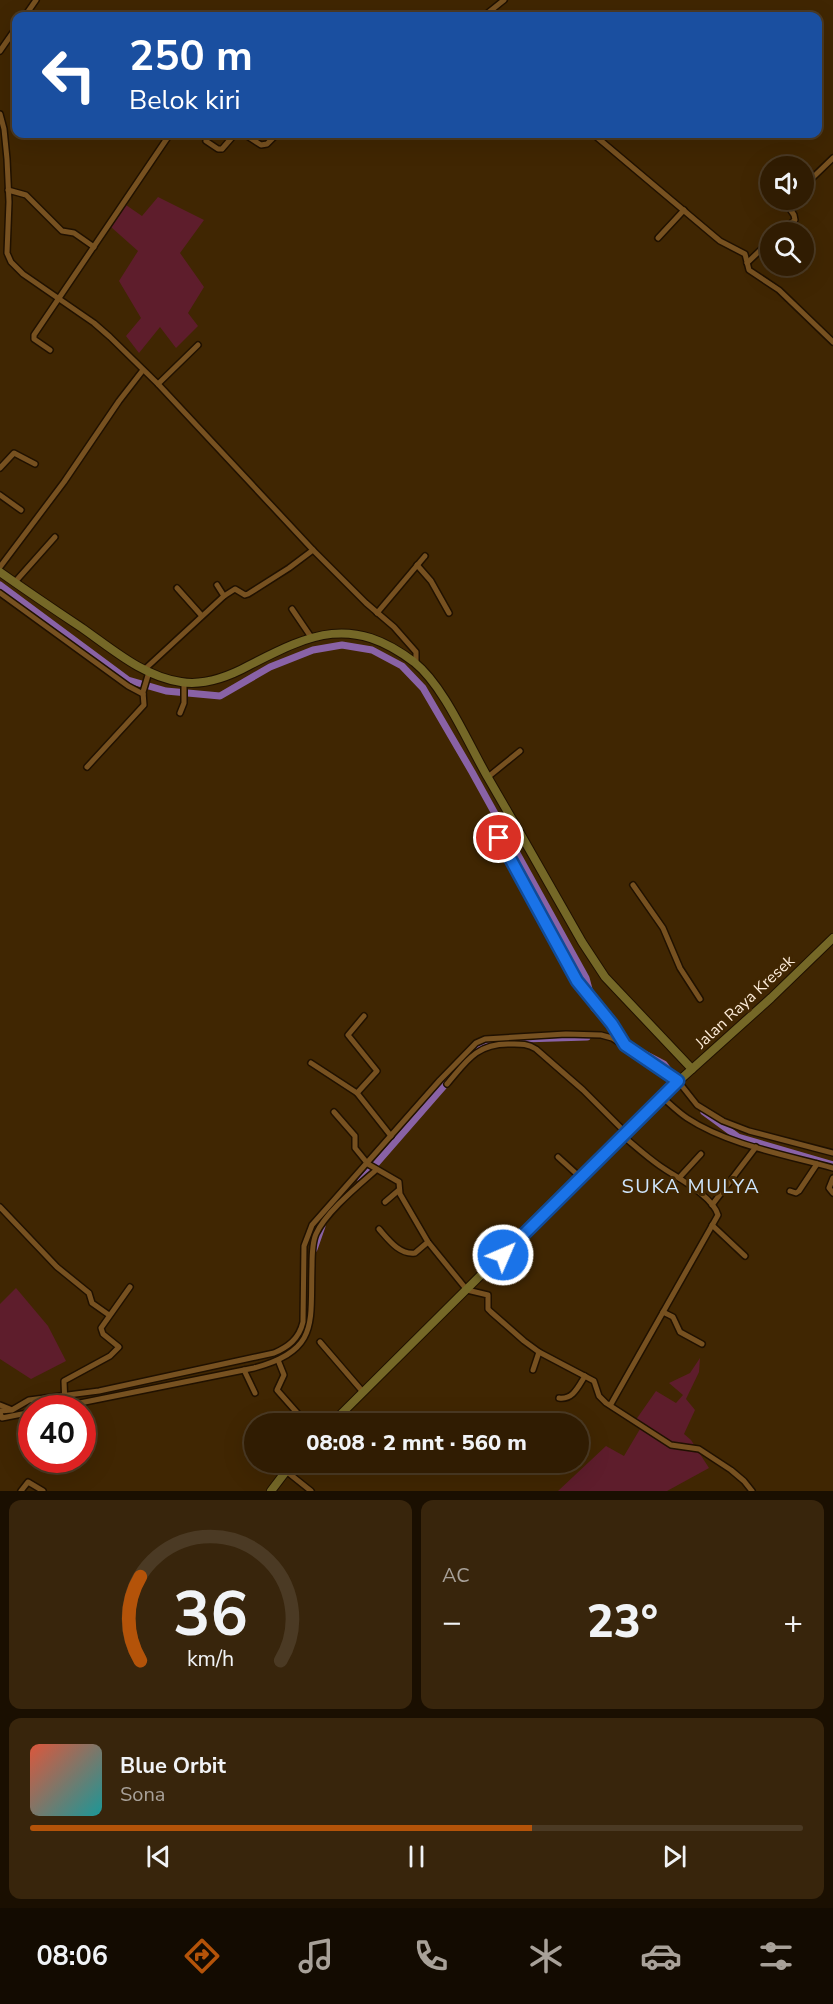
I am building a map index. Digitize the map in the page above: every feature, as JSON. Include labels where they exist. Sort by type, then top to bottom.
[{"type":"main road","points":[[0,569],[15,582],[112,649],[147,670],[184,686],[227,676],[311,637],[338,633],[360,635],[387,646],[416,664],[449,708],[582,942],[605,977],[692,1069]]},
{"type":"main road","name":"Jalan Raya Kresek","points":[[343,1413],[676,1082],[771,998],[833,938]]},
{"type":"main road","points":[[271,1491],[284,1473]]},
{"type":"street","points":[[489,12],[504,0]]},
{"type":"street","points":[[0,51],[12,34]]},
{"type":"street","points":[[0,114],[6,144],[7,253],[10,262],[22,274],[59,298],[110,337],[158,384],[314,550],[394,627],[416,652],[416,664]]},
{"type":"street","points":[[50,350],[33,336],[167,138]]},
{"type":"street","points":[[206,141],[222,149],[232,138]]},
{"type":"street","points":[[250,138],[261,145],[267,144],[273,138]]},
{"type":"street","points":[[598,138],[720,241],[746,254],[749,270],[779,290],[833,342]]},
{"type":"street","points":[[814,176],[833,158]]},
{"type":"street","points":[[8,190],[26,195],[62,231],[74,233],[94,247]]},
{"type":"street","points":[[658,238],[684,210]]},
{"type":"street","points":[[0,250],[7,253]]},
{"type":"street","points":[[747,263],[760,251]]},
{"type":"street","points":[[158,384],[198,345]]},
{"type":"street","points":[[0,569],[142,370]]},
{"type":"street","points":[[0,468],[14,453],[35,464]]},
{"type":"street","points":[[0,495],[21,510]]},
{"type":"street","points":[[15,582],[55,537]]},
{"type":"street","points":[[87,767],[141,709],[145,702],[143,693],[147,670],[202,616],[235,589],[245,595],[248,594],[314,550]]},
{"type":"street","points":[[377,613],[425,556]]},
{"type":"street","points":[[417,565],[431,581],[449,613]]},
{"type":"street","points":[[217,585],[224,596]]},
{"type":"street","points":[[177,588],[202,616]]},
{"type":"street","points":[[0,593],[128,686],[143,693]]},
{"type":"street","points":[[292,609],[311,637]]},
{"type":"street","points":[[180,713],[184,699],[184,686]]},
{"type":"street","points":[[488,777],[520,751]]},
{"type":"street","points":[[516,826],[499,837],[504,849],[577,981],[612,1024],[625,1045]]},
{"type":"street","points":[[633,885],[663,928],[680,968],[700,999]]},
{"type":"street","points":[[357,1093],[377,1071],[348,1035],[364,1016]]},
{"type":"street","points":[[71,1395],[244,1370],[278,1360],[295,1350],[308,1332],[313,1298],[313,1250],[316,1234],[372,1167],[391,1136],[466,1053],[476,1043],[485,1039],[566,1034],[602,1035],[612,1038],[676,1082],[697,1105],[709,1113],[760,1142],[833,1168]]},
{"type":"street","points":[[447,1084],[474,1053],[484,1047],[500,1044],[530,1046],[583,1090],[624,1135],[661,1167],[688,1184],[712,1205],[718,1215],[611,1404]]},
{"type":"street","points":[[311,1063],[357,1093],[391,1136]]},
{"type":"street","points":[[664,1094],[687,1119],[718,1133],[833,1153]]},
{"type":"street","points":[[334,1112],[356,1136],[356,1148],[372,1167],[398,1181],[399,1191],[428,1242],[467,1290],[486,1294],[491,1312],[539,1352],[594,1382],[599,1396],[666,1442],[671,1445],[699,1449],[731,1470],[752,1491]]},
{"type":"street","points":[[712,1205],[760,1142]]},
{"type":"street","points":[[679,1178],[701,1154]]},
{"type":"street","points":[[558,1157],[580,1178]]},
{"type":"street","points":[[790,1191],[796,1193],[799,1191],[817,1164]]},
{"type":"street","points":[[96,1398],[274,1353],[291,1345],[301,1330],[303,1322],[304,1246],[309,1230],[315,1220],[372,1167]]},
{"type":"street","points":[[833,1178],[829,1187],[833,1192]]},
{"type":"street","points":[[385,1202],[399,1191]]},
{"type":"street","points":[[0,1207],[57,1267],[89,1293],[92,1303],[109,1315]]},
{"type":"street","points":[[712,1225],[745,1256]]},
{"type":"street","points":[[379,1229],[396,1247],[406,1252],[415,1253],[428,1242]]},
{"type":"street","points":[[64,1395],[63,1383],[66,1378],[111,1356],[119,1347],[102,1332],[102,1326],[130,1287]]},
{"type":"street","points":[[663,1312],[674,1317],[680,1332],[702,1344]]},
{"type":"street","points":[[320,1342],[363,1392]]},
{"type":"street","points":[[533,1370],[539,1352]]},
{"type":"street","points":[[278,1360],[284,1376],[277,1390],[298,1413]]},
{"type":"street","points":[[244,1370],[255,1393]]},
{"type":"street","points":[[559,1398],[569,1398],[585,1376]]},
{"type":"street","points":[[0,1405],[12,1410]]},
{"type":"street","points":[[1,1414],[18,1406]]},
{"type":"street","points":[[1,1414],[18,1413]]},
{"type":"street","points":[[288,1473],[311,1491]]},
{"type":"street","points":[[21,1491],[28,1482],[43,1491]]},
{"type":"shaded area","points":[[158,197],[204,220],[180,253],[204,287],[188,313],[198,326],[176,348],[160,327],[139,353],[126,336],[141,318],[119,281],[138,251],[111,227],[126,205],[142,216]]},
{"type":"shaded area","points":[[16,1288],[48,1326],[66,1361],[31,1379],[0,1359],[0,1304]]},
{"type":"shaded area","points":[[700,1358],[699,1372],[686,1399],[695,1410],[684,1434],[691,1440],[709,1468],[667,1491],[558,1491],[577,1473],[589,1473],[589,1462],[606,1446],[624,1456],[640,1429],[633,1424],[656,1391],[676,1403],[683,1395],[669,1383],[690,1373]]},
{"type":"waterway","points":[[0,585],[128,680],[166,691],[220,696],[270,667],[313,650],[342,645],[372,650],[402,666],[423,688],[472,772],[586,978],[594,1008],[608,1022]]},
{"type":"waterway","points":[[523,1039],[587,1037]]},
{"type":"waterway","points":[[469,1057],[488,1043],[512,1040]]},
{"type":"waterway","points":[[622,1042],[664,1064],[675,1079]]},
{"type":"waterway","points":[[361,1181],[450,1079]]},
{"type":"waterway","points":[[704,1112],[738,1137],[833,1165]]},
{"type":"waterway","points":[[314,1249],[322,1226]]},
{"type":"district","name":"SUKA MULYA","points":[[691,1186]]},
{"type":"route","points":[[499,838],[577,981],[612,1024],[625,1045],[678,1081],[503,1255]]}]
